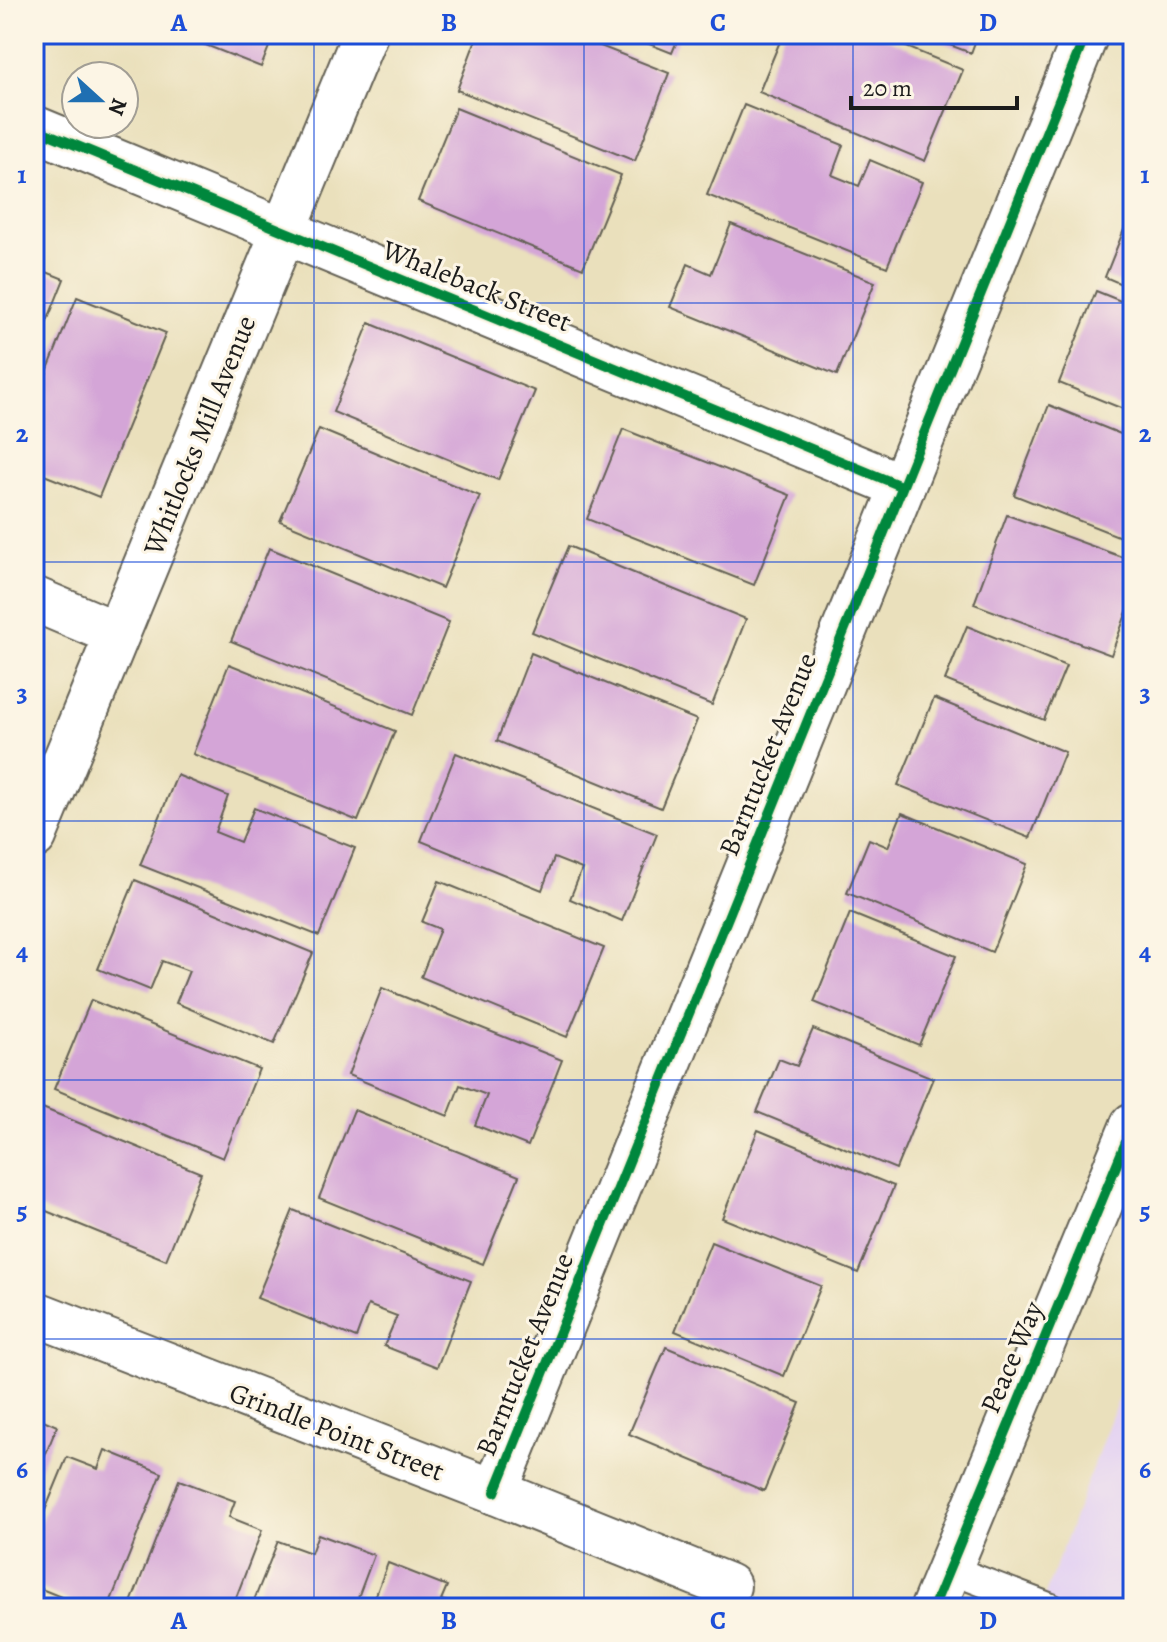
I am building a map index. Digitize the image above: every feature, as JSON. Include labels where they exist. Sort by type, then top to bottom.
[{"type":"street","name":"Whitlocks Mill Avenue","points":[[34,836],[365,34]]},
{"type":"street","name":"Barntucket Avenue","points":[[495,1492],[1086,34]]},
{"type":"street","name":"Whaleback Street","points":[[34,128],[901,486]]},
{"type":"street","points":[[34,599],[117,634]]},
{"type":"street","name":"Peace Way","points":[[941,1588],[1133,1125]]},
{"type":"street","name":"Grindle Point Street","points":[[34,1313],[728,1586]]},
{"type":"lane","points":[[941,1588],[1051,1608]]},
{"type":"shaded area","points":[[1131,1365],[1133,1608],[1040,1608]]},
{"type":"building","points":[[178,34],[274,34],[261,67]]},
{"type":"building","points":[[478,34],[570,34],[669,73],[635,161],[457,90]]},
{"type":"building","points":[[624,34],[680,34],[672,53]]},
{"type":"building","points":[[783,34],[875,34],[963,70],[925,161],[759,92]]},
{"type":"building","points":[[920,34],[978,34],[971,53]]},
{"type":"building","points":[[744,105],[843,145],[832,175],[859,186],[870,160],[922,182],[887,267],[707,195]]},
{"type":"building","points":[[456,108],[621,175],[583,268],[418,201]]},
{"type":"building","points":[[1133,207],[1133,289],[1105,277]]},
{"type":"building","points":[[731,224],[875,282],[837,375],[670,307],[688,264],[711,274]]},
{"type":"building","points":[[34,267],[64,279],[34,354]]},
{"type":"building","points":[[1096,291],[1133,306],[1133,413],[1059,383]]},
{"type":"building","points":[[77,297],[166,333],[99,497],[34,471],[34,404]]},
{"type":"building","points":[[369,323],[535,391],[498,480],[333,412]]},
{"type":"building","points":[[1049,405],[1133,439],[1133,513],[1123,538],[1014,495]]},
{"type":"building","points":[[319,429],[480,496],[442,588],[280,521]]},
{"type":"building","points":[[623,429],[790,495],[754,585],[587,519]]},
{"type":"building","points":[[1007,515],[1133,561],[1133,595],[1111,655],[974,604]]},
{"type":"building","points":[[568,546],[746,619],[712,705],[532,632]]},
{"type":"building","points":[[269,548],[449,622],[412,715],[231,641]]},
{"type":"building","points":[[967,626],[1066,666],[1044,720],[945,680]]},
{"type":"building","points":[[531,653],[697,720],[661,808],[497,741]]},
{"type":"building","points":[[229,664],[395,731],[358,821],[193,754]]},
{"type":"building","points":[[934,698],[1065,752],[1030,838],[898,785]]},
{"type":"building","points":[[456,753],[657,834],[622,921],[570,899],[582,869],[554,858],[542,890],[421,841]]},
{"type":"building","points":[[177,775],[228,796],[215,832],[240,842],[254,808],[355,848],[319,936],[140,865]]},
{"type":"building","points":[[902,813],[1027,864],[992,952],[847,893],[869,839],[888,847]]},
{"type":"building","points":[[135,880],[313,953],[274,1044],[176,1003],[189,971],[162,961],[150,990],[98,969]]},
{"type":"building","points":[[439,881],[604,948],[567,1037],[421,977],[440,929],[422,922]]},
{"type":"building","points":[[850,913],[956,956],[919,1045],[814,1002]]},
{"type":"building","points":[[382,988],[562,1060],[528,1146],[475,1125],[487,1095],[460,1085],[448,1116],[348,1075]]},
{"type":"building","points":[[91,1000],[259,1069],[223,1158],[54,1089]]},
{"type":"building","points":[[813,1029],[933,1078],[896,1169],[757,1112],[779,1059],[797,1066]]},
{"type":"building","points":[[40,1107],[201,1173],[166,1260],[34,1206],[34,1121]]},
{"type":"building","points":[[354,1110],[519,1176],[483,1264],[319,1198]]},
{"type":"building","points":[[758,1130],[894,1186],[858,1273],[722,1218]]},
{"type":"building","points":[[293,1210],[471,1281],[437,1367],[384,1346],[397,1316],[368,1305],[356,1338],[257,1298]]},
{"type":"building","points":[[711,1242],[821,1286],[784,1376],[675,1331]]},
{"type":"building","points":[[666,1347],[800,1403],[764,1491],[629,1434]]},
{"type":"building","points":[[34,1416],[57,1426],[34,1483]]},
{"type":"building","points":[[105,1450],[162,1473],[108,1608],[88,1608],[34,1586],[34,1537],[67,1457],[98,1469]]},
{"type":"building","points":[[179,1480],[235,1501],[229,1517],[262,1530],[232,1608],[129,1608]]},
{"type":"building","points":[[318,1534],[374,1555],[354,1608],[251,1608],[278,1541],[311,1553]]},
{"type":"building","points":[[388,1563],[447,1586],[441,1600],[463,1608],[371,1608]]},
{"type":"cycle path","points":[[495,1492],[1086,34]]},
{"type":"cycle path","points":[[34,128],[901,486]]},
{"type":"cycle path","points":[[933,1608],[1133,1125]]}]
